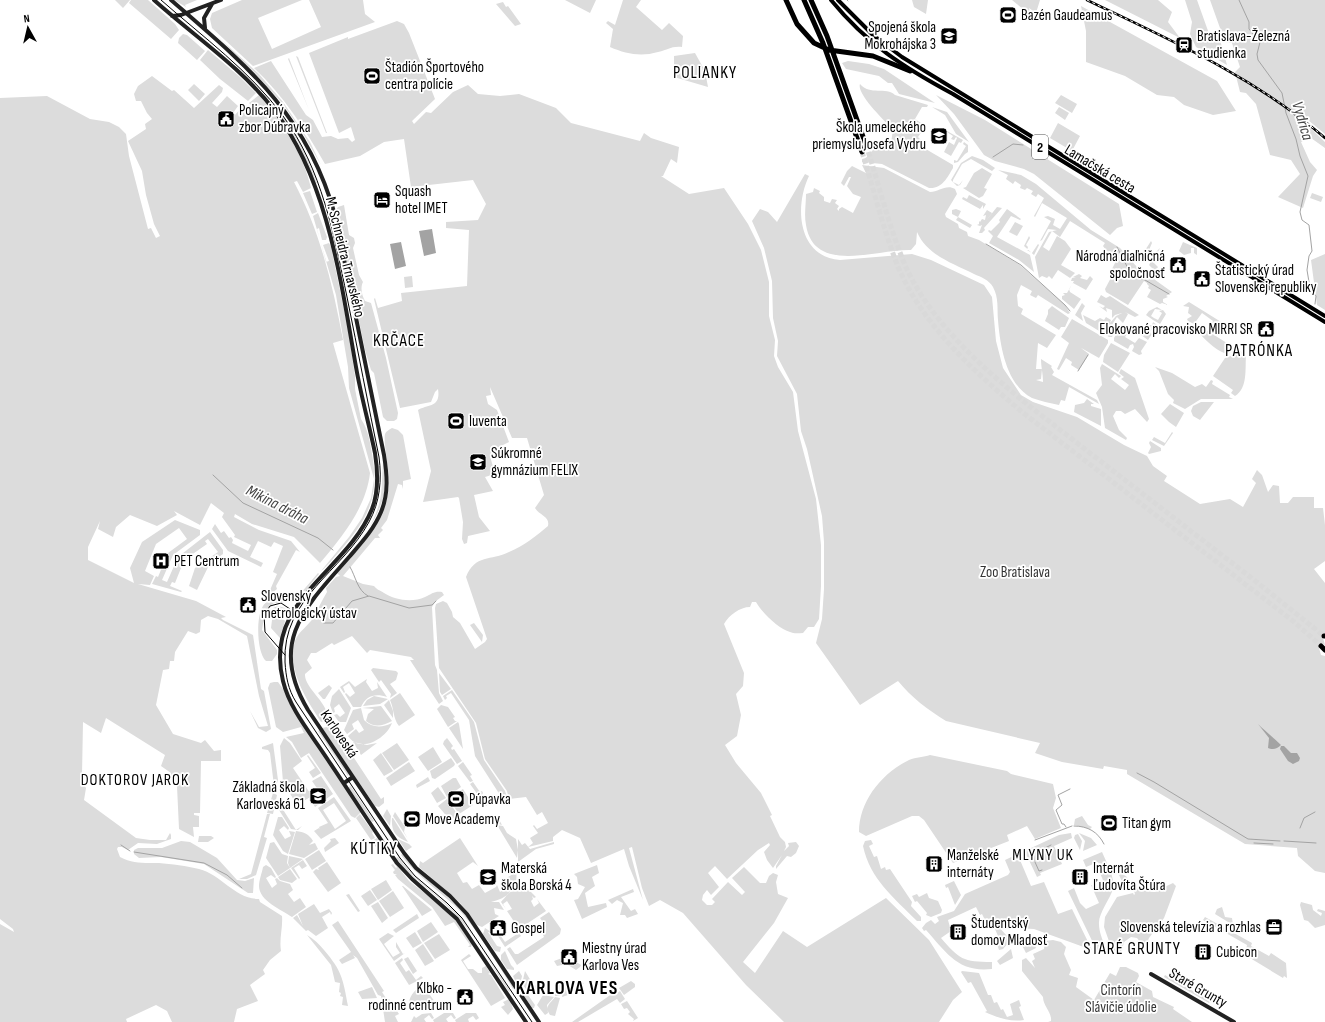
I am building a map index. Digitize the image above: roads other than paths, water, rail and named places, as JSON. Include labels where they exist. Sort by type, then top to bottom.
[{"type":"highway","points":[[786,0],[801,29],[818,45],[832,50],[873,56],[910,70]]},
{"type":"highway","points":[[804,0],[820,36],[862,152]]},
{"type":"highway","points":[[811,0],[839,67],[866,145]]},
{"type":"main road","name":"M. Schneidra Trnavského","points":[[154,0],[230,64],[259,92],[287,128],[302,155],[334,249],[371,437]]},
{"type":"main road","name":"M. Schneidra Trnavského","points":[[171,0],[205,29],[275,98],[300,133],[319,170],[336,220],[379,428]]},
{"type":"main road","points":[[172,16],[181,15],[221,0]]},
{"type":"main road","name":"Lamačská cesta","points":[[831,0],[847,19],[876,47],[910,70],[1210,245],[1325,316]]},
{"type":"main road","name":"Lamačská cesta","points":[[838,0],[873,35],[902,57],[1205,249],[1325,322]]},
{"type":"main road","points":[[205,29],[204,18],[212,3]]},
{"type":"main road","points":[[184,26],[186,13]]},
{"type":"main road","points":[[1205,249],[1210,245]]},
{"type":"main road","name":"Karloveská","points":[[379,428],[387,477],[386,495],[381,511],[367,536],[306,607],[297,624],[291,647],[292,669],[299,694],[412,864],[467,914],[540,1022]]},
{"type":"main road","name":"Karloveská","points":[[371,437],[377,477],[376,494],[372,509],[354,537],[296,605],[285,628],[280,654],[283,683],[291,702],[404,871],[440,902],[461,924],[526,1022]]},
{"type":"main road","points":[[344,783],[353,777]]},
{"type":"main road","name":"Staré Grunty","points":[[1150,974],[1234,1022]]},
{"type":"waterway","name":"Vydrica","points":[[1239,0],[1249,22],[1249,29],[1260,42],[1257,54],[1258,60],[1282,93],[1286,113],[1308,176],[1300,212],[1302,220],[1309,225],[1312,251],[1309,256],[1307,270],[1310,288],[1316,296],[1315,304]]},
{"type":"waterway","points":[[993,157],[1013,144],[1023,145]]},
{"type":"waterway","points":[[986,244],[1021,265],[1070,311]]},
{"type":"waterway","points":[[1117,247],[1132,276],[1145,280],[1169,294]]},
{"type":"waterway","points":[[1078,371],[1088,355]]},
{"type":"waterway","name":"Mikina dráha","points":[[213,475],[243,503],[318,538],[333,550]]},
{"type":"waterway","name":"Mikina dráha","points":[[350,567],[359,587],[368,596]]},
{"type":"waterway","points":[[324,623],[333,623],[352,601],[369,596],[409,608],[432,605],[436,601]]},
{"type":"waterway","points":[[1137,773],[1248,839],[1280,841]]},
{"type":"waterway","points":[[1066,827],[1062,824],[1056,810],[1062,805],[1058,795],[1070,789]]},
{"type":"waterway","points":[[1300,828],[1304,818],[1315,812]]},
{"type":"waterway","points":[[1035,840],[1072,826]]},
{"type":"waterway","points":[[1074,826],[1092,830],[1099,836],[1104,844]]},
{"type":"waterway","points":[[1284,841],[1316,843]]},
{"type":"waterway","points":[[1254,843],[1273,844]]},
{"type":"waterway","name":"DOKTOROV JAROK","points":[[121,845],[130,851]]},
{"type":"waterway","points":[[1034,860],[1033,854],[1051,845]]},
{"type":"waterway","name":"DOKTOROV JAROK","points":[[134,852],[204,863],[227,875],[242,888]]},
{"type":"waterway","points":[[1035,862],[1039,871],[1042,870]]},
{"type":"tunnel","points":[[866,145],[896,241],[911,277],[923,298],[938,319],[955,338],[991,374],[1028,405],[1324,636]]},
{"type":"tunnel","points":[[862,152],[890,246],[905,282],[932,324],[948,343],[984,379],[1022,412],[1293,621],[1321,646]]},
{"type":"tram line","points":[[161,0],[241,69],[256,84],[283,116],[308,158],[325,203],[337,250],[379,457],[380,482],[378,499],[369,522],[358,540],[303,603],[293,620],[287,640],[285,662],[289,688],[296,702],[400,858],[415,876],[462,918],[532,1022]]},
{"type":"tram line","points":[[285,655],[265,632],[264,615],[270,606],[281,603],[290,609],[291,619]]},
{"type":"railway","points":[[1087,0],[1180,45],[1241,78],[1270,96],[1325,138]]},
{"type":"place","name":"Bazén Gaudeamus","points":[[1008,15]]},
{"type":"place","name":"Spojená škola Mokrohájska 3","points":[[949,36]]},
{"type":"place","name":"Bratislava-Železná studienka","points":[[1184,45]]},
{"type":"place","name":"Štadión Športového centra polície","points":[[372,76]]},
{"type":"place","name":"Policajný zbor Dúbravka","points":[[226,119]]},
{"type":"place","name":"Škola umeleckého priemyslu Josefa Vydru","points":[[939,136]]},
{"type":"place","name":"Squash hotel IMET","points":[[382,200]]},
{"type":"place","name":"Národná diaľničná spoločnosť","points":[[1178,265]]},
{"type":"place","name":"Štatistický úrad Slovenskej republiky","points":[[1202,279]]},
{"type":"place","name":"Elokované pracovisko MIRRI SR","points":[[1266,329]]},
{"type":"place","name":"Iuventa","points":[[456,421]]},
{"type":"place","name":"Súkromné gymnázium FELIX","points":[[478,462]]},
{"type":"place","name":"PET Centrum","points":[[161,561]]},
{"type":"place","name":"Slovenský metrologický ústav","points":[[248,605]]},
{"type":"place","name":"Základná škola Karloveská 61","points":[[318,796]]},
{"type":"place","name":"Púpavka","points":[[456,799]]},
{"type":"place","name":"Move Academy","points":[[412,819]]},
{"type":"place","name":"Titan gym","points":[[1109,823]]},
{"type":"place","name":"Manželské internáty","points":[[934,864]]},
{"type":"place","name":"Materská škola Borská 4","points":[[488,877]]},
{"type":"place","name":"Internát Ľudovíta Štúra","points":[[1080,877]]},
{"type":"place","name":"Slovenská televízia a rozhlas","points":[[1274,927]]},
{"type":"place","name":"Gospel","points":[[498,928]]},
{"type":"place","name":"Študentský domov Mladosť","points":[[958,932]]},
{"type":"place","name":"Cubicon","points":[[1203,952]]},
{"type":"place","name":"Miestny úrad Karlova Ves","points":[[569,957]]},
{"type":"place","name":"Klbko - rodinné centrum","points":[[465,997]]},
{"type":"district","name":"POLIANKY","points":[[705,73]]},
{"type":"district","name":"KRČACE","points":[[399,341]]},
{"type":"district","name":"PATRÓNKA","points":[[1259,351]]},
{"type":"district","name":"DOKTOROV JAROK","points":[[135,780]]},
{"type":"district","name":"KÚTIKY","points":[[374,849]]},
{"type":"district","name":"MLYNY UK","points":[[1043,855]]},
{"type":"district","name":"STARÉ GRUNTY","points":[[1132,949]]},
{"type":"district","name":"KARLOVA VES","points":[[567,988]]},
{"type":"park label","name":"Zoo Bratislava","points":[[1015,572]]},
{"type":"park label","name":"Cintorín Slávičie údolie","points":[[1121,998]]}]
